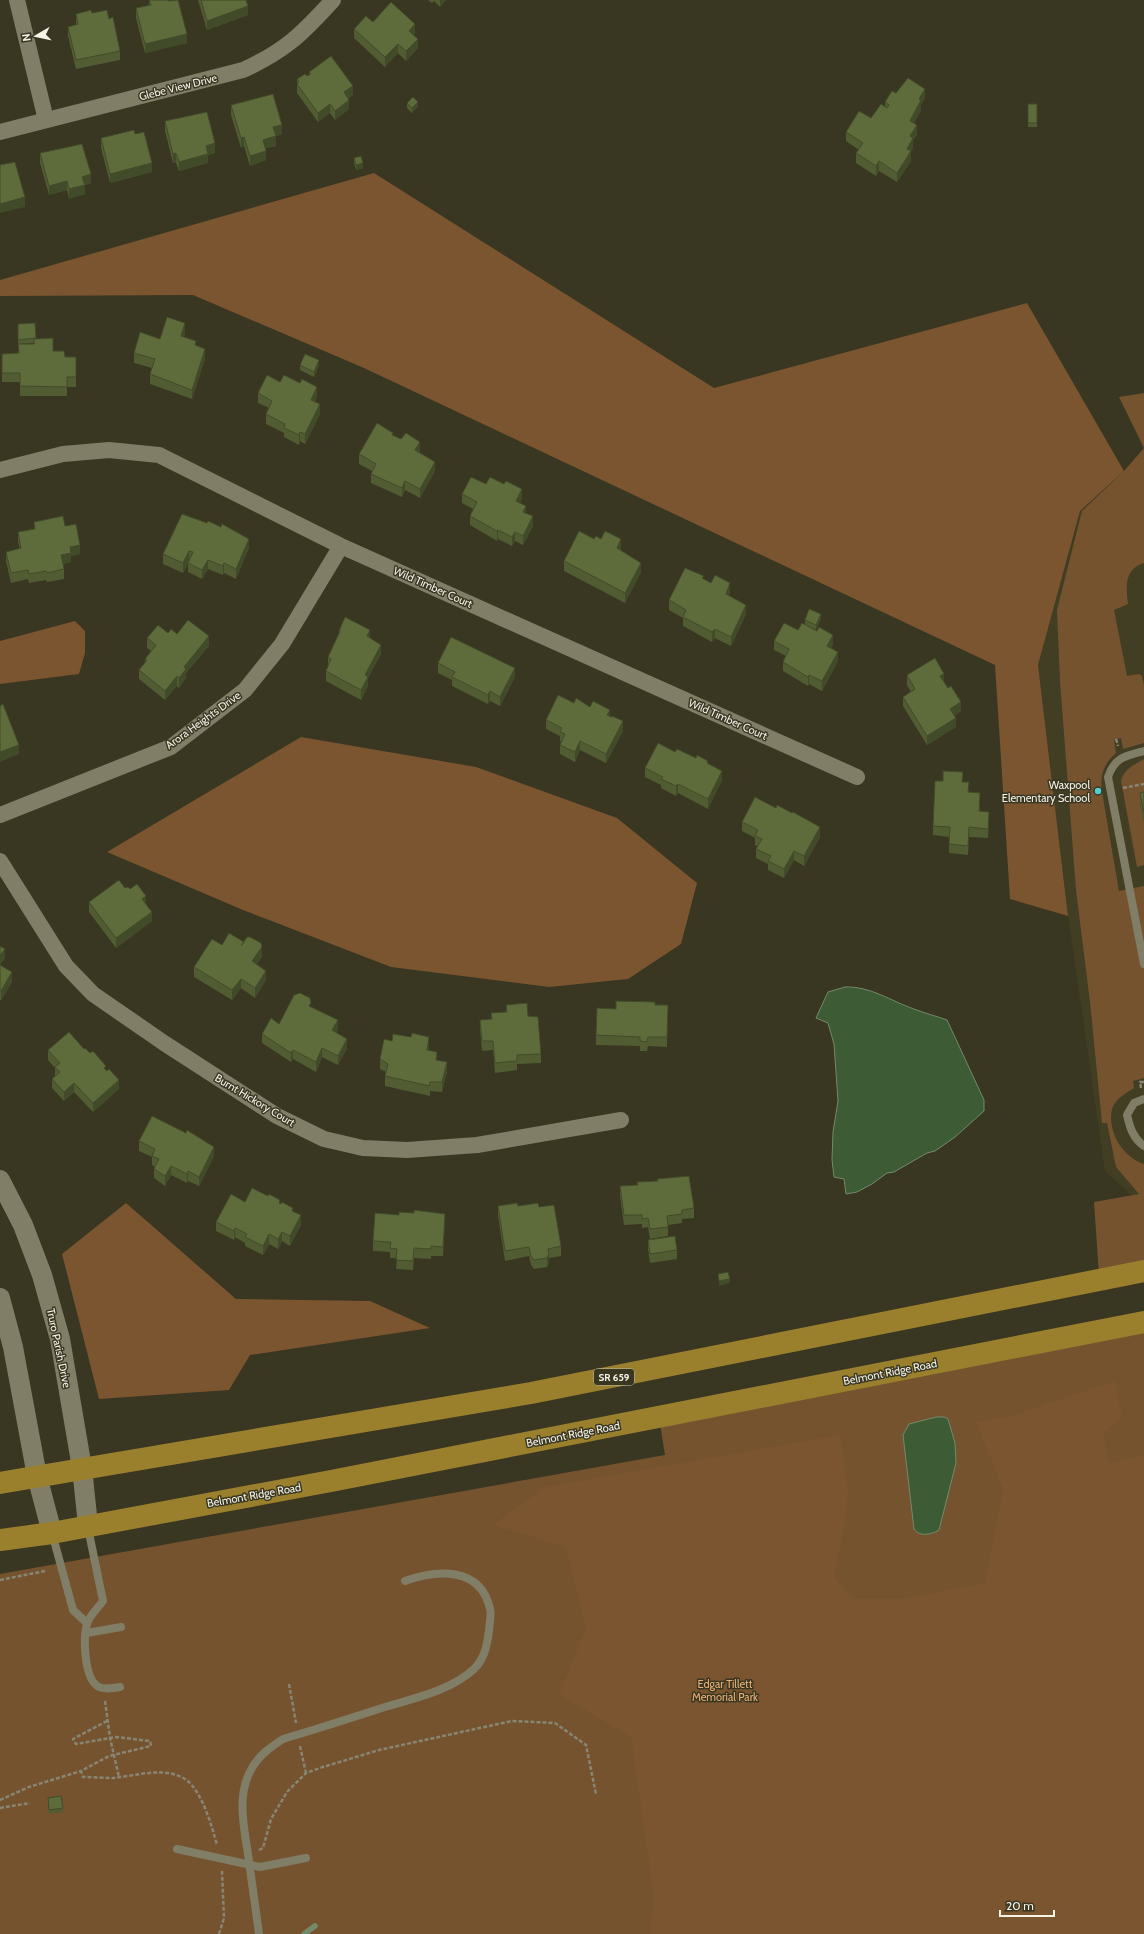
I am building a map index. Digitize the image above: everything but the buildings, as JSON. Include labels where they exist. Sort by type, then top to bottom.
[{"type":"main road","name":"SR 659","points":[[0,1483],[531,1393],[1144,1271]]},
{"type":"main road","name":"Belmont Ridge Road","points":[[0,1540],[52,1533],[88,1525],[332,1481],[1144,1322]]},
{"type":"street","points":[[17,0],[46,120]]},
{"type":"street","name":"Glebe View Drive","points":[[0,132],[243,70],[268,59],[291,44],[333,0]]},
{"type":"street","name":"Wild Timber Court","points":[[0,470],[63,454],[109,450],[159,455],[341,546],[857,776]]},
{"type":"street","name":"Arora Heights Drive","points":[[0,815],[171,747],[245,690],[282,644],[341,546]]},
{"type":"street","name":"Burnt Hickory Court","points":[[0,861],[66,966],[93,994],[164,1043],[277,1116],[324,1139],[363,1148],[407,1150],[477,1145],[621,1120]]},
{"type":"street","name":"Truro Parish Drive","points":[[0,1180],[23,1225],[42,1275],[60,1339],[82,1468],[88,1525]]},
{"type":"street","points":[[0,1298],[13,1347],[37,1476],[52,1533]]},
{"type":"lane","points":[[1144,751],[1120,758],[1112,766],[1108,777],[1144,964]]},
{"type":"lane","points":[[1144,1099],[1134,1102],[1127,1115],[1131,1130],[1138,1142],[1144,1146]]},
{"type":"lane","points":[[88,1525],[103,1601],[87,1623],[87,1664],[92,1682],[100,1688],[120,1686]]},
{"type":"lane","points":[[52,1533],[72,1610],[87,1623]]},
{"type":"lane","points":[[259,1934],[242,1804],[246,1780],[259,1757],[284,1739],[431,1693],[457,1683],[475,1668],[486,1651],[490,1610],[481,1589],[470,1579],[456,1574],[433,1574],[405,1581]]},
{"type":"lane","points":[[86,1633],[121,1627]]},
{"type":"lane","points":[[176,1849],[249,1866],[260,1867],[306,1858]]},
{"type":"path","points":[[1110,790],[1144,784]]},
{"type":"path","points":[[0,1580],[44,1571]]},
{"type":"path","points":[[289,1684],[297,1725]]},
{"type":"path","points":[[105,1700],[110,1738],[119,1777]]},
{"type":"path","points":[[0,1800],[29,1787],[81,1771],[109,1756],[151,1746],[150,1741],[110,1738],[76,1744],[73,1739],[108,1721]]},
{"type":"path","points":[[248,1852],[257,1852],[263,1848],[271,1819],[277,1806],[287,1792],[306,1773],[365,1754],[512,1721],[555,1724],[586,1745],[596,1794]]},
{"type":"path","points":[[300,1743],[306,1773]]},
{"type":"path","points":[[81,1771],[83,1776],[119,1777],[172,1773],[186,1780],[195,1790],[203,1804],[212,1826],[220,1859],[224,1895],[224,1918],[219,1934]]},
{"type":"path","points":[[0,1808],[30,1803]]},
{"type":"shaded area","name":"Waxpool Elementary School","points":[[1144,460],[1144,1206],[1105,1171],[1068,916],[1038,665],[1080,511],[1124,471]]},
{"type":"shaded area","points":[[845,987],[854,987],[872,991],[914,1009],[947,1020],[984,1100],[984,1111],[955,1137],[935,1151],[927,1153],[894,1172],[887,1173],[872,1184],[857,1192],[846,1194],[844,1179],[834,1177],[832,1160],[833,1132],[838,1101],[834,1044],[828,1023],[816,1018],[828,992]]},
{"type":"shaded area","points":[[936,1417],[944,1417],[948,1419],[955,1443],[956,1463],[939,1530],[929,1534],[922,1534],[916,1532],[914,1529],[903,1435],[909,1424]]},
{"type":"green space","points":[[374,173],[714,388],[1027,303],[1124,471],[1080,511],[1038,665],[1068,916],[1010,899],[995,665],[364,368],[193,295],[0,296],[0,280]]},
{"type":"green space","points":[[1144,393],[1144,448],[1119,397]]},
{"type":"green space","name":"Waxpool Elementary School","points":[[1144,448],[1144,563],[1137,566],[1133,570],[1128,579],[1128,604],[1114,610],[1127,676],[1139,674],[1142,676],[1144,685],[1144,743],[1123,749],[1121,738],[1114,740],[1116,753],[1105,766],[1101,786],[1119,891],[1144,886],[1144,1078],[1133,1081],[1134,1088],[1113,1105],[1111,1118],[1114,1135],[1123,1150],[1136,1161],[1144,1164],[1144,1267],[1099,1275],[1094,1202],[1139,1194],[1116,1167],[1107,1123],[1102,1123],[1090,1002],[1076,890],[1060,681],[1057,610],[1082,511],[1124,471]]},
{"type":"green space","points":[[75,621],[85,631],[85,653],[79,674],[0,684],[0,641]]},
{"type":"green space","points":[[301,737],[476,767],[617,818],[697,883],[681,944],[628,979],[549,987],[391,967],[243,910],[107,852]]},
{"type":"green space","points":[[1144,759],[1144,802],[1140,803],[1144,822],[1144,865],[1137,867],[1121,781],[1127,770]]},
{"type":"green space","points":[[126,1203],[236,1299],[370,1301],[430,1328],[250,1355],[229,1390],[99,1399],[62,1254]]},
{"type":"green space","name":"Edgar Tillett Memorial Park","points":[[1144,1315],[1144,1776],[851,1934],[0,1934],[0,1574],[665,1455],[658,1411]]},
{"type":"green space","points":[[1115,1381],[1122,1416],[1103,1434],[1109,1463],[1144,1455],[1144,1934],[650,1934],[654,1898],[631,1737],[559,1695],[586,1628],[566,1547],[493,1525],[545,1487],[840,1435],[848,1491],[846,1518],[834,1577],[853,1599],[904,1599],[985,1583],[1003,1489],[976,1422],[1011,1416]]},
{"type":"waterway","points":[[304,1934],[315,1926]]},
{"type":"place","name":"Waxpool Elementary School","points":[[1098,791]]}]
